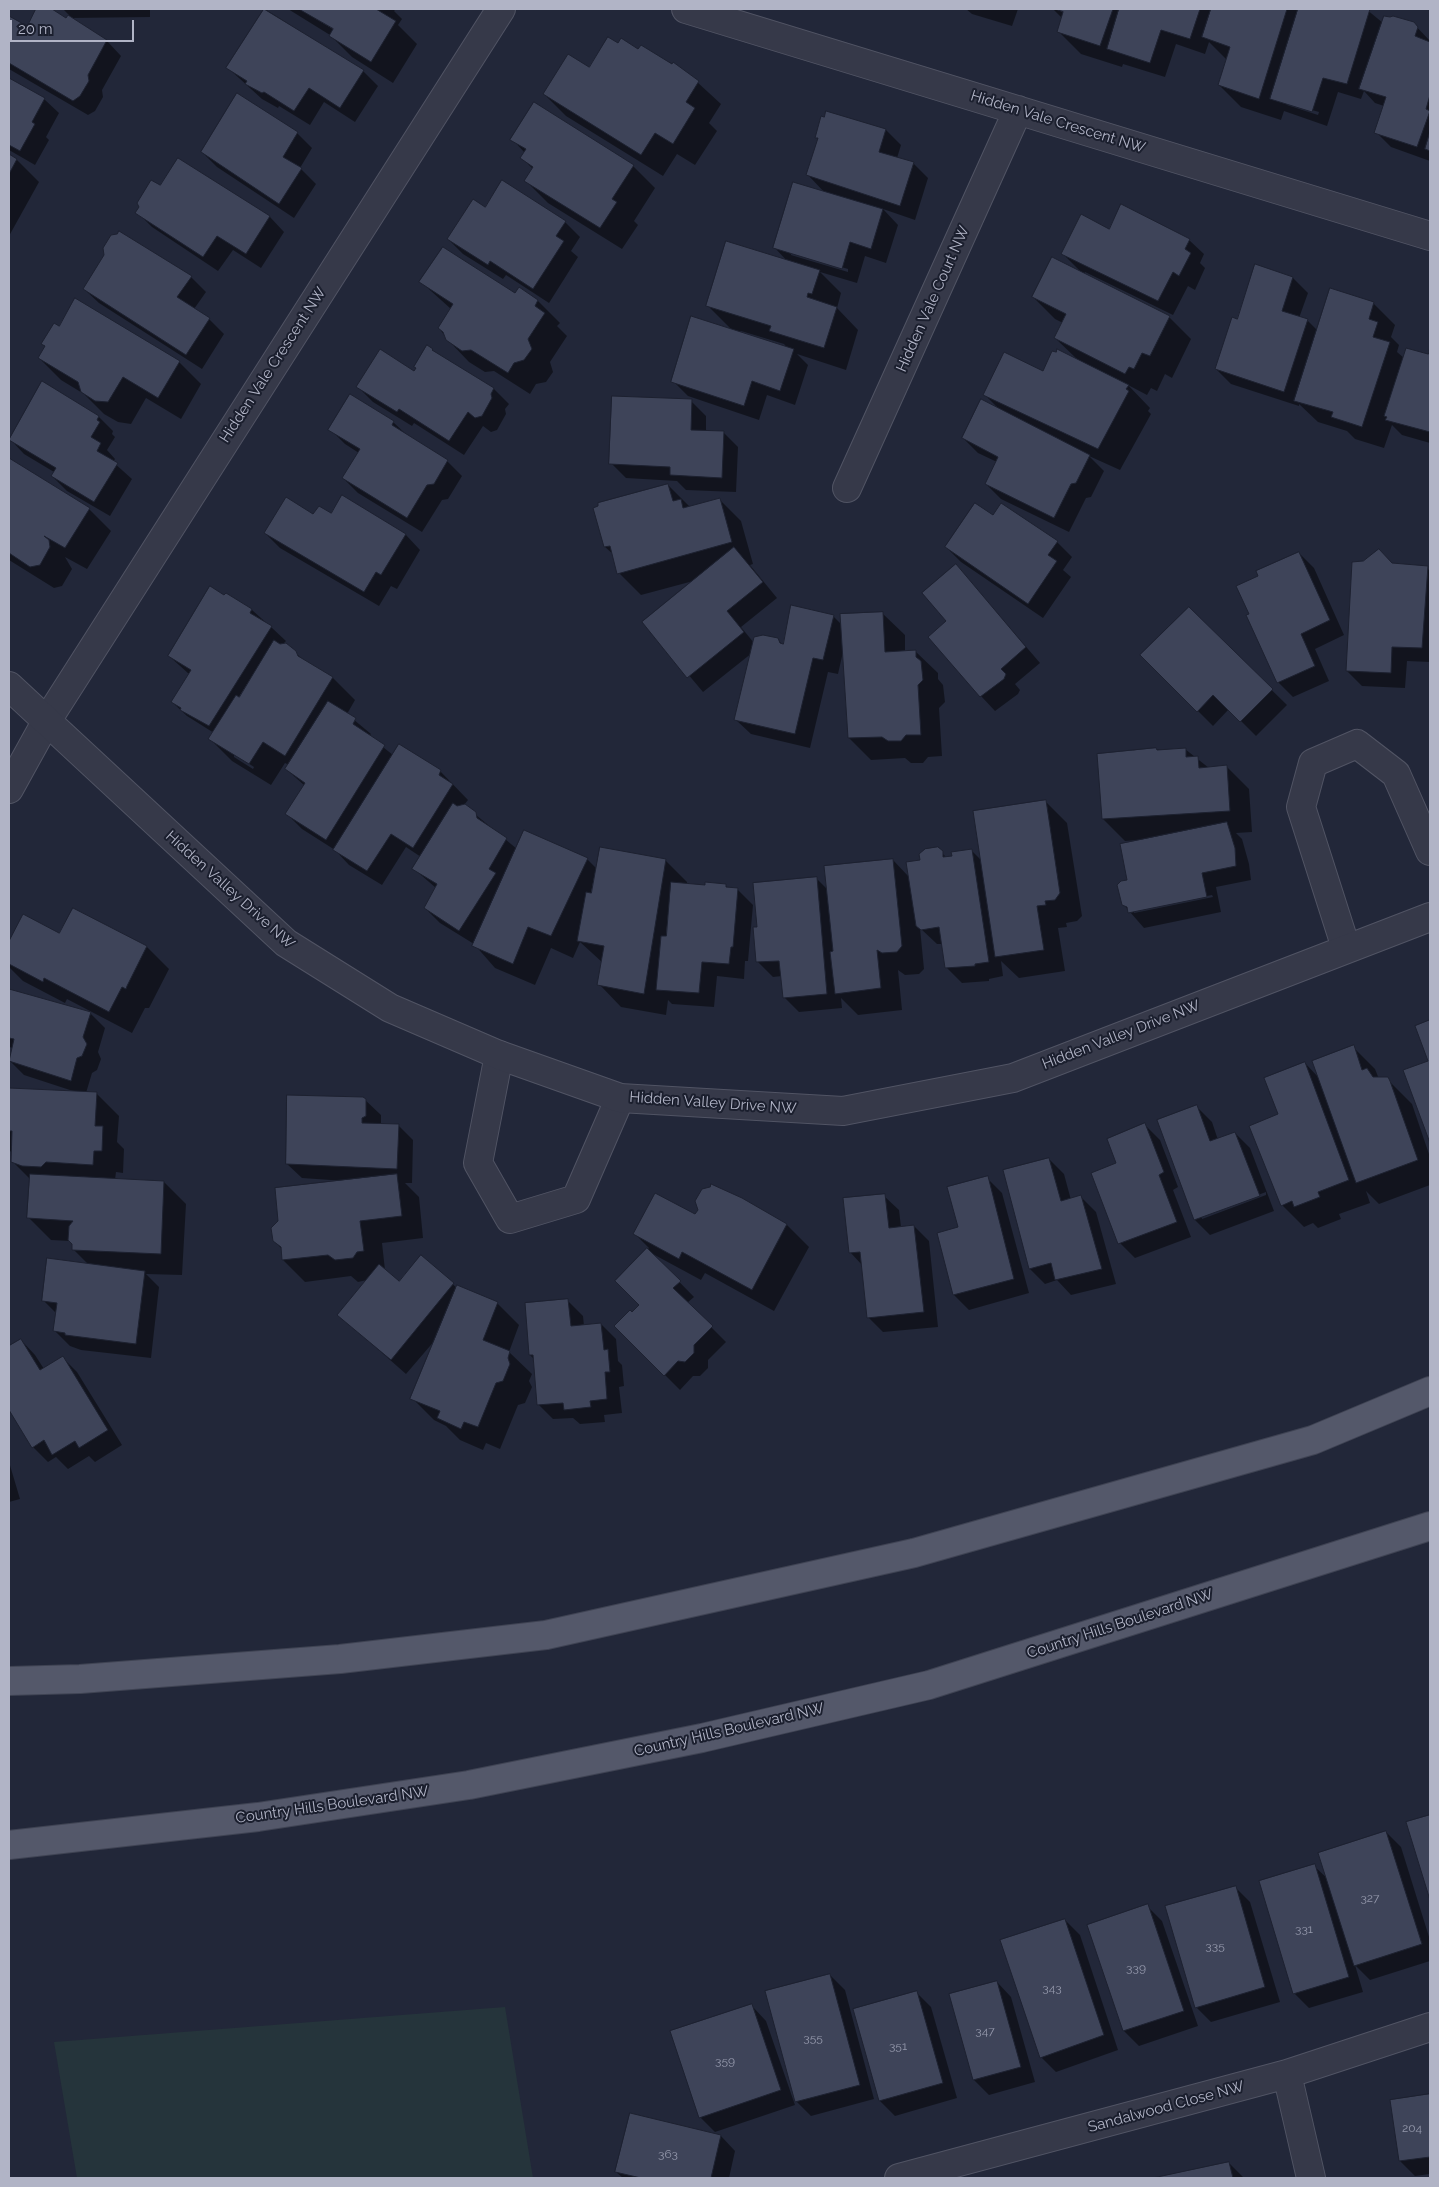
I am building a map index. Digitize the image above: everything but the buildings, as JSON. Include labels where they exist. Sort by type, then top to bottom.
[{"type":"main road","points":[[9,1681],[80,1679],[340,1659],[546,1635],[914,1553],[1313,1440],[1430,1390]]},
{"type":"main road","name":"Country Hills Boulevard NW","points":[[9,1845],[268,1816],[469,1785],[702,1738],[929,1685],[1430,1526]]},
{"type":"main road","points":[[9,1673],[80,1679]]},
{"type":"main road","points":[[9,1689],[80,1679]]},
{"type":"street","name":"Hidden Vale Crescent NW","points":[[9,789],[46,722],[501,9]]},
{"type":"street","name":"Hidden Vale Crescent NW","points":[[686,9],[1430,236]]},
{"type":"street","name":"Hidden Vale Court NW","points":[[847,488],[1018,110]]},
{"type":"street","name":"Hidden Valley Drive NW","points":[[9,686],[286,943],[390,1008],[500,1055],[620,1098],[843,1112],[1013,1078],[1430,917]]},
{"type":"street","points":[[1346,948],[1300,807],[1313,762],[1358,744],[1396,774],[1430,851]]},
{"type":"street","points":[[500,1055],[478,1163],[510,1219],[576,1199],[620,1098]]},
{"type":"street","name":"Sandalwood Close NW","points":[[899,2178],[1287,2074],[1430,2027]]},
{"type":"street","points":[[1287,2074],[1311,2178]]},
{"type":"shaded area","points":[[505,2007],[533,2178],[77,2178],[54,2042]]}]
